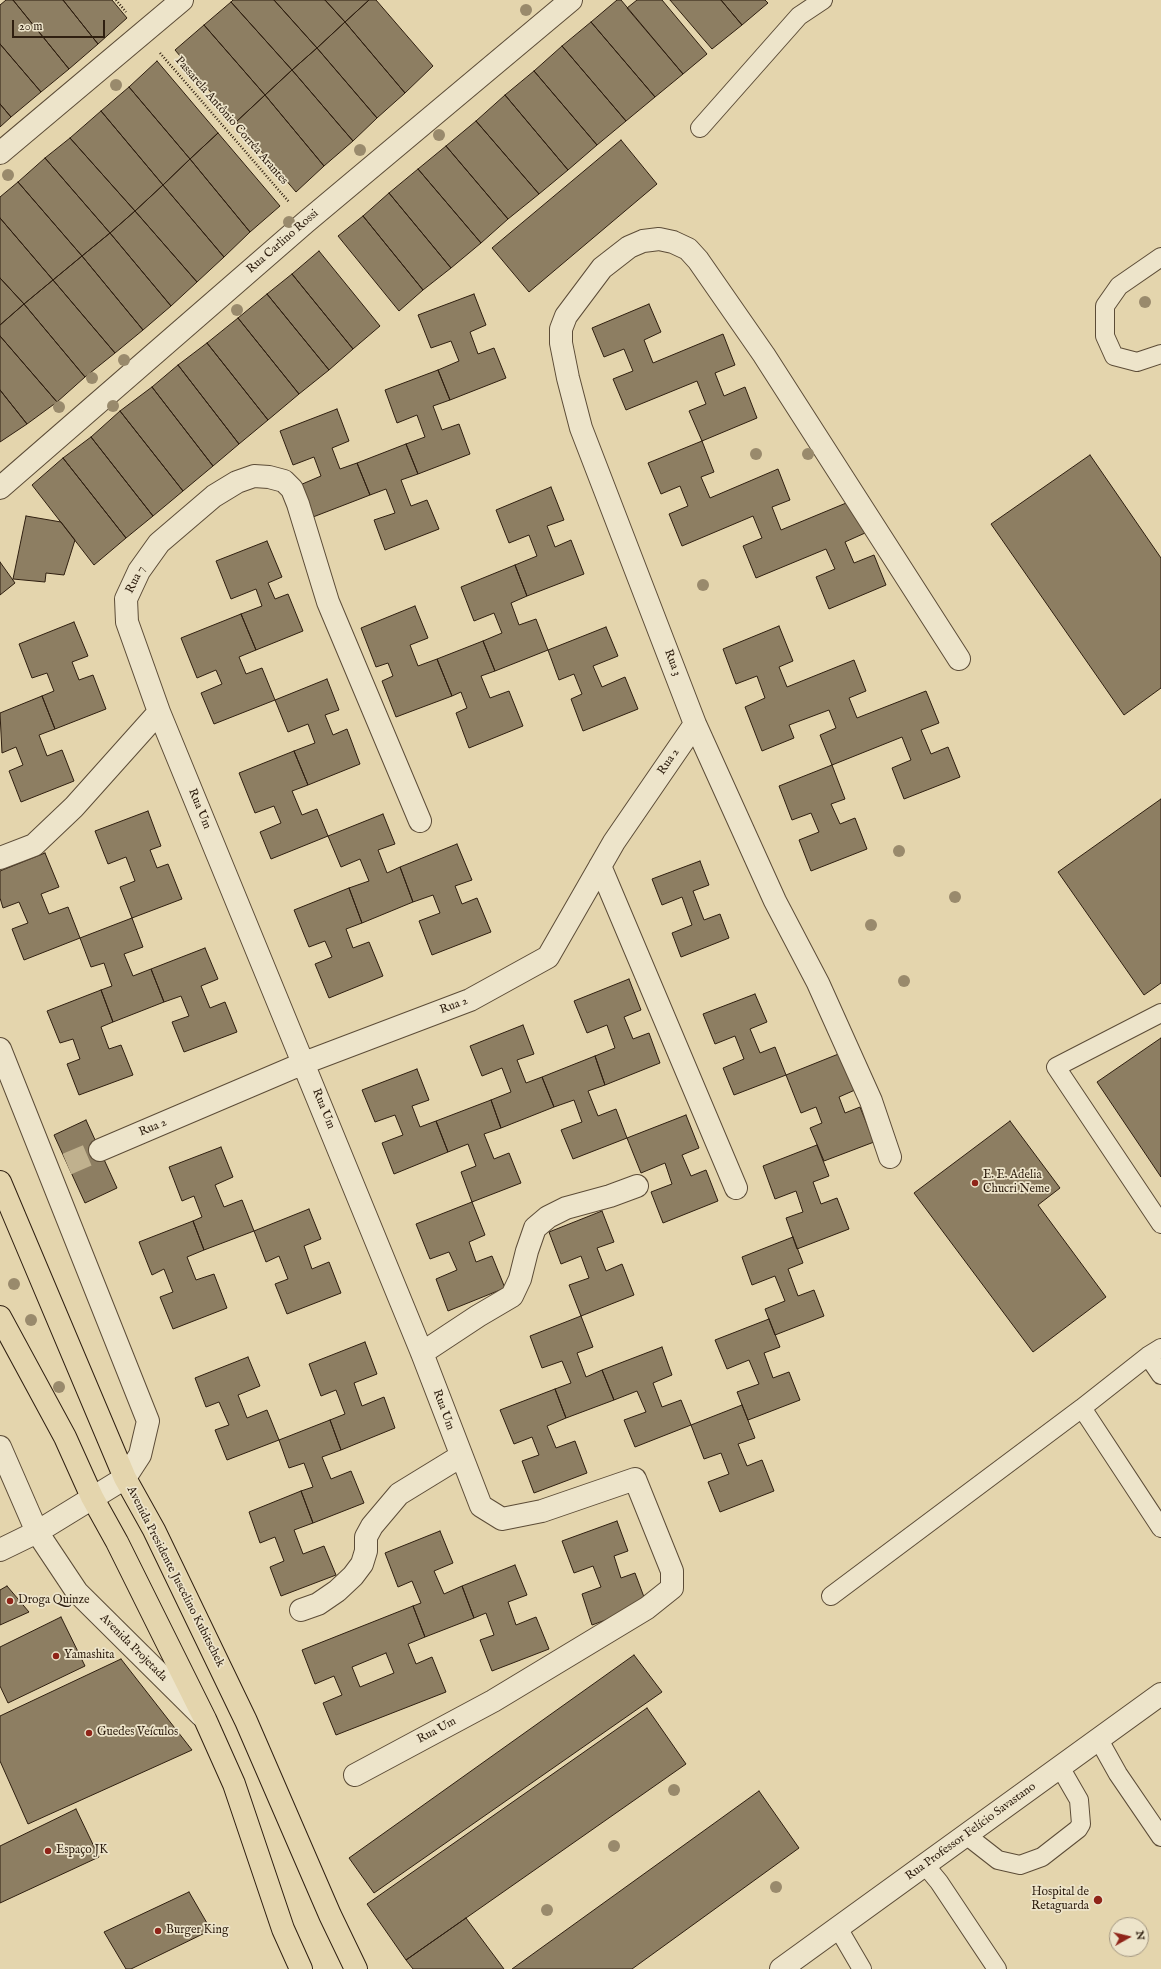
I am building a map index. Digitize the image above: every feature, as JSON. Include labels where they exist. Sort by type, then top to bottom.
[{"type":"main road","name":"Avenida Presidente Juscelino Kubitschek","points":[[0,1182],[125,1478],[154,1530],[246,1721],[330,1915],[356,1969]]},
{"type":"main road","points":[[0,1317],[65,1437],[92,1497],[117,1542],[205,1719],[234,1784],[283,1929],[301,1969]]},
{"type":"street","points":[[0,153],[182,0]]},
{"type":"street","name":"Rua Carlino Rossi","points":[[0,488],[306,222],[570,0]]},
{"type":"street","name":"Rua 3","points":[[890,1157],[871,1101],[796,940],[775,902],[695,724],[581,428],[568,378],[561,343],[561,329],[566,316],[602,268],[628,247],[643,242],[659,239],[673,242],[688,249],[698,260],[764,355],[959,659]]},
{"type":"street","name":"Rua 7","points":[[159,712],[127,622],[126,599],[139,571],[159,543],[214,496],[237,482],[254,476],[270,477],[284,481],[292,489],[328,602],[420,821]]},
{"type":"street","points":[[0,858],[34,845],[74,807],[159,712]]},
{"type":"street","name":"Rua Um","points":[[159,712],[422,1353],[481,1506],[502,1519],[542,1511],[635,1479],[672,1571],[672,1588],[647,1608],[493,1701],[355,1775]]},
{"type":"street","name":"Rua 2","points":[[100,1150],[304,1063],[470,1000],[548,956],[614,842],[695,724]]},
{"type":"street","points":[[600,866],[736,1188]]},
{"type":"street","points":[[0,1049],[59,1169],[148,1421],[140,1455],[125,1478],[92,1497],[38,1532],[0,1550]]},
{"type":"street","points":[[422,1353],[478,1316],[512,1296],[520,1279],[526,1251],[535,1228],[548,1217],[566,1208],[610,1196],[637,1186]]},
{"type":"street","name":"Avenida Projetada","points":[[0,1447],[38,1532],[77,1592],[205,1719]]},
{"type":"street","points":[[302,1610],[318,1604],[338,1592],[353,1576],[362,1564],[366,1551],[366,1537],[372,1526],[399,1494],[461,1456]]},
{"type":"street","name":"Rua Professor Felício Savastano","points":[[782,1969],[1161,1694]]},
{"type":"lane","points":[[700,128],[799,16],[823,0]]},
{"type":"lane","points":[[1161,257],[1119,286],[1105,306],[1105,336],[1114,356],[1137,362],[1161,354]]},
{"type":"lane","points":[[1161,1013],[1056,1066],[1161,1224]]},
{"type":"lane","points":[[831,1596],[1155,1352],[1161,1376]]},
{"type":"lane","points":[[1082,1408],[1161,1528]]},
{"type":"lane","points":[[1099,1740],[1118,1774],[1161,1837]]},
{"type":"lane","points":[[966,1835],[998,1860],[1020,1865],[1042,1857],[1078,1829],[1081,1824],[1079,1800],[1060,1767]]},
{"type":"lane","points":[[925,1865],[939,1882],[997,1969]]},
{"type":"lane","points":[[838,1928],[862,1969]]},
{"type":"path","name":"Passarela Antônio Corrêa Arantes","points":[[143,32],[306,222]]},
{"type":"building","points":[[6,0],[13,0],[69,69],[41,92],[0,44],[0,5]]},
{"type":"building","points":[[13,0],[63,0],[98,44],[69,69]]},
{"type":"building","points":[[63,0],[112,0],[127,18],[98,44]]},
{"type":"building","points":[[233,0],[274,0],[317,48],[292,70],[231,2]]},
{"type":"building","points":[[274,0],[325,0],[345,22],[317,48]]},
{"type":"building","points":[[325,0],[369,0],[345,22]]},
{"type":"building","points":[[369,0],[376,0],[433,66],[405,93],[345,22]]},
{"type":"building","points":[[617,0],[621,0],[683,74],[655,97],[591,22]]},
{"type":"building","points":[[637,0],[662,0],[707,54],[683,74],[627,8]]},
{"type":"building","points":[[670,0],[721,0],[742,25],[712,49]]},
{"type":"building","points":[[721,0],[765,0],[768,3],[742,25]]},
{"type":"building","points":[[231,2],[292,70],[265,95],[204,25]]},
{"type":"building","points":[[345,22],[405,93],[377,118],[317,48]]},
{"type":"building","points":[[591,22],[655,97],[626,121],[562,46]]},
{"type":"building","points":[[204,25],[265,95],[236,122],[175,50]]},
{"type":"building","points":[[0,44],[41,92],[11,117],[0,104]]},
{"type":"building","points":[[562,46],[626,121],[597,145],[534,71]]},
{"type":"building","points":[[317,48],[377,118],[353,141],[292,70]]},
{"type":"building","points":[[157,61],[218,133],[190,159],[129,87]]},
{"type":"building","points":[[292,70],[353,141],[324,166],[265,95]]},
{"type":"building","points":[[534,71],[597,145],[568,170],[505,95]]},
{"type":"building","points":[[129,87],[190,159],[163,185],[101,111]]},
{"type":"building","points":[[265,95],[324,166],[296,192],[236,122]]},
{"type":"building","points":[[505,95],[568,170],[539,194],[476,121]]},
{"type":"building","points":[[0,104],[11,117],[0,127]]},
{"type":"building","points":[[101,111],[163,185],[135,211],[70,138]]},
{"type":"building","points":[[476,121],[539,194],[508,219],[446,146]]},
{"type":"building","points":[[218,133],[280,206],[250,232],[190,159]]},
{"type":"building","points":[[70,138],[135,211],[110,233],[45,158]]},
{"type":"building","points":[[621,140],[657,184],[529,292],[492,248]]},
{"type":"building","points":[[446,146],[508,219],[481,243],[418,169]]},
{"type":"building","points":[[45,158],[110,233],[82,256],[18,182]]},
{"type":"building","points":[[190,159],[250,232],[224,257],[163,185]]},
{"type":"building","points":[[418,169],[481,243],[451,268],[389,193]]},
{"type":"building","points":[[18,182],[82,256],[53,280],[0,218],[0,197]]},
{"type":"building","points":[[163,185],[224,257],[197,282],[135,211]]},
{"type":"building","points":[[389,193],[451,268],[423,290],[363,216]]},
{"type":"building","points":[[135,211],[197,282],[171,306],[110,233]]},
{"type":"building","points":[[363,216],[423,290],[399,311],[338,236]]},
{"type":"building","points":[[0,218],[53,280],[24,304],[0,278]]},
{"type":"building","points":[[110,233],[171,306],[143,330],[82,256]]},
{"type":"building","points":[[319,251],[380,326],[353,349],[292,274]]},
{"type":"building","points":[[82,256],[143,330],[115,353],[53,280]]},
{"type":"building","points":[[292,274],[353,349],[329,370],[267,294]]},
{"type":"building","points":[[0,278],[24,304],[0,325]]},
{"type":"building","points":[[53,280],[115,353],[85,377],[24,304]]},
{"type":"building","points":[[267,294],[329,370],[299,394],[238,318]]},
{"type":"building","points":[[474,294],[486,325],[470,332],[478,354],[494,348],[506,378],[450,400],[438,370],[459,361],[451,341],[431,348],[418,315]]},
{"type":"building","points":[[24,304],[85,377],[57,402],[0,336],[0,325]]},
{"type":"building","points":[[649,304],[661,332],[644,340],[653,363],[723,334],[735,365],[715,373],[724,396],[745,387],[757,418],[702,441],[689,411],[706,404],[697,381],[626,410],[613,379],[633,371],[624,349],[604,357],[592,328]]},
{"type":"building","points":[[238,318],[299,394],[268,420],[207,343]]},
{"type":"building","points":[[0,336],[57,402],[27,424],[0,390]]},
{"type":"building","points":[[207,343],[268,420],[239,444],[178,365]]},
{"type":"building","points":[[178,365],[239,444],[213,466],[152,387]]},
{"type":"building","points":[[438,370],[450,400],[433,406],[442,430],[459,424],[470,454],[418,474],[406,444],[425,437],[417,415],[397,423],[385,390]]},
{"type":"building","points":[[152,387],[213,466],[183,491],[120,411]]},
{"type":"building","points":[[0,390],[27,424],[0,442]]},
{"type":"building","points":[[337,409],[349,441],[332,448],[340,469],[357,463],[370,495],[313,517],[300,485],[321,476],[314,457],[293,465],[280,431]]},
{"type":"building","points":[[120,411],[183,491],[153,516],[91,437]]},
{"type":"building","points":[[91,437],[153,516],[126,538],[63,458]]},
{"type":"building","points":[[702,441],[714,472],[701,477],[710,498],[778,469],[790,500],[772,507],[781,530],[851,501],[865,533],[845,542],[854,563],[874,555],[886,585],[829,609],[816,577],[835,569],[826,549],[756,578],[743,546],[762,538],[753,516],[682,546],[669,514],[688,506],[680,486],[661,494],[648,463]]},
{"type":"building","points":[[406,444],[418,474],[401,480],[411,506],[427,500],[439,529],[385,550],[374,520],[395,513],[386,489],[370,495],[357,463]]},
{"type":"building","points":[[1090,455],[1161,558],[1161,688],[1124,715],[991,524]]},
{"type":"building","points":[[63,458],[126,538],[94,565],[32,485]]},
{"type":"building","points":[[551,487],[564,520],[547,526],[555,547],[571,540],[584,574],[527,596],[515,565],[537,556],[529,535],[509,543],[496,510]]},
{"type":"building","points":[[26,516],[61,522],[75,540],[64,575],[46,573],[45,582],[13,579]]},
{"type":"building","points":[[267,541],[282,577],[268,583],[275,599],[288,594],[303,631],[256,650],[241,614],[262,606],[256,589],[231,599],[216,561]]},
{"type":"building","points":[[0,562],[15,583],[0,595]]},
{"type":"building","points":[[515,565],[527,596],[511,603],[519,625],[536,619],[548,650],[495,671],[483,641],[502,633],[494,613],[474,621],[461,587]]},
{"type":"building","points":[[415,606],[428,638],[410,645],[418,666],[437,659],[452,696],[396,717],[382,681],[393,676],[388,663],[376,667],[361,628]]},
{"type":"building","points":[[241,614],[256,650],[239,657],[246,674],[262,668],[275,700],[214,724],[201,693],[222,684],[216,670],[197,678],[181,638]]},
{"type":"building","points":[[74,622],[88,656],[72,662],[79,680],[93,675],[106,709],[55,729],[42,696],[54,691],[47,673],[32,678],[19,644]]},
{"type":"building","points":[[779,626],[793,661],[779,667],[787,687],[854,660],[866,691],[849,698],[857,718],[926,691],[939,723],[921,730],[931,754],[948,747],[960,777],[904,799],[892,768],[911,760],[902,737],[832,765],[820,735],[836,728],[829,710],[789,725],[794,738],[762,751],[745,707],[765,698],[757,676],[736,684],[723,649]]},
{"type":"building","points":[[606,627],[618,656],[593,666],[602,687],[625,677],[638,709],[583,731],[571,699],[582,694],[574,674],[559,680],[548,650]]},
{"type":"building","points":[[483,641],[495,671],[481,676],[490,698],[509,691],[523,726],[469,748],[456,713],[467,708],[461,692],[452,696],[437,659]]},
{"type":"building","points":[[327,679],[339,710],[325,715],[333,735],[347,729],[360,764],[308,785],[294,751],[315,743],[308,724],[288,732],[275,700]]},
{"type":"building","points":[[42,696],[55,729],[39,735],[47,756],[62,750],[74,781],[21,802],[9,771],[23,765],[16,747],[2,753],[0,713]]},
{"type":"building","points":[[294,751],[308,785],[292,791],[302,815],[317,809],[328,836],[271,859],[260,832],[281,823],[274,806],[255,813],[239,773]]},
{"type":"building","points":[[832,765],[845,799],[831,804],[840,824],[855,818],[867,849],[811,871],[799,840],[819,832],[811,813],[792,820],[779,786]]},
{"type":"building","points":[[1161,799],[1161,983],[1144,995],[1058,872]]},
{"type":"building","points":[[148,811],[161,846],[150,850],[157,868],[168,864],[182,899],[132,918],[120,887],[135,881],[126,857],[108,864],[95,831]]},
{"type":"building","points":[[383,814],[395,844],[378,850],[387,873],[400,867],[413,902],[362,923],[349,888],[369,881],[360,859],[341,867],[328,836]]},
{"type":"building","points":[[457,844],[472,880],[455,886],[462,904],[477,898],[491,932],[432,955],[419,921],[440,913],[433,895],[413,902],[400,867]]},
{"type":"building","points":[[45,853],[59,887],[41,894],[49,914],[68,907],[80,938],[24,960],[12,929],[28,923],[19,902],[3,908],[0,898],[0,871]]},
{"type":"building","points":[[700,861],[709,885],[693,891],[704,920],[720,914],[729,938],[681,957],[672,933],[692,925],[682,897],[662,905],[652,879]]},
{"type":"building","points":[[349,888],[362,923],[346,929],[353,948],[369,942],[383,976],[329,998],[315,964],[332,957],[325,941],[309,947],[294,910]]},
{"type":"building","points":[[132,918],[143,947],[124,954],[133,976],[151,969],[164,1002],[113,1022],[101,990],[112,986],[104,963],[91,967],[80,938]]},
{"type":"building","points":[[205,948],[218,979],[201,986],[210,1008],[225,1002],[237,1032],[184,1052],[172,1022],[189,1016],[181,996],[164,1002],[151,969]]},
{"type":"building","points":[[629,979],[641,1010],[624,1017],[633,1039],[649,1033],[660,1063],[605,1085],[595,1056],[615,1048],[607,1025],[587,1033],[574,1001]]},
{"type":"building","points":[[101,990],[113,1022],[101,1027],[109,1049],[121,1045],[133,1075],[79,1095],[67,1064],[80,1059],[73,1039],[60,1043],[47,1011]]},
{"type":"building","points":[[755,994],[767,1022],[750,1029],[760,1053],[775,1047],[786,1075],[734,1095],[723,1068],[744,1059],[735,1036],[715,1044],[703,1014]]},
{"type":"building","points":[[523,1025],[534,1054],[517,1060],[526,1083],[542,1077],[554,1107],[501,1128],[491,1100],[511,1092],[502,1068],[482,1076],[470,1046]]},
{"type":"building","points":[[1161,1038],[1161,1177],[1097,1082]]},
{"type":"building","points":[[841,1053],[855,1090],[839,1097],[845,1113],[860,1107],[874,1142],[824,1161],[810,1128],[822,1123],[816,1107],[801,1113],[786,1075]]},
{"type":"building","points":[[595,1056],[605,1085],[588,1091],[598,1116],[616,1109],[627,1138],[573,1159],[561,1130],[582,1122],[574,1100],[554,1107],[542,1077]]},
{"type":"building","points":[[417,1069],[429,1100],[412,1106],[420,1127],[436,1121],[448,1152],[394,1174],[382,1143],[403,1135],[395,1115],[375,1122],[362,1090]]},
{"type":"building","points":[[491,1100],[501,1128],[484,1134],[494,1159],[509,1153],[521,1183],[472,1202],[461,1172],[476,1166],[468,1144],[448,1152],[436,1121]]},
{"type":"building","points":[[686,1115],[699,1148],[682,1155],[691,1176],[706,1170],[718,1201],[663,1223],[651,1192],[672,1184],[665,1163],[641,1173],[627,1138]]},
{"type":"building","points":[[86,1120],[117,1188],[85,1203],[54,1135]]},
{"type":"building","points":[[1010,1121],[1060,1188],[1038,1205],[1106,1297],[1033,1352],[914,1193]]},
{"type":"building","points":[[817,1145],[829,1176],[813,1182],[821,1204],[837,1198],[849,1229],[797,1249],[786,1218],[803,1212],[796,1191],[775,1199],[763,1166]]},
{"type":"building","points":[[221,1147],[233,1177],[215,1185],[224,1207],[242,1200],[254,1231],[204,1250],[193,1221],[202,1217],[194,1196],[182,1201],[169,1167]]},
{"type":"building","points":[[472,1202],[485,1235],[469,1242],[476,1262],[492,1256],[505,1288],[448,1311],[436,1279],[457,1270],[449,1252],[430,1259],[416,1224]]},
{"type":"building","points":[[309,1209],[321,1239],[304,1246],[312,1269],[329,1262],[341,1293],[287,1314],[275,1284],[288,1279],[279,1256],[266,1262],[254,1231]]},
{"type":"building","points":[[602,1211],[614,1242],[597,1248],[606,1271],[622,1264],[634,1295],[581,1316],[569,1285],[589,1278],[581,1256],[561,1264],[549,1232]]},
{"type":"building","points":[[193,1221],[204,1250],[187,1257],[196,1280],[214,1274],[227,1308],[173,1329],[160,1297],[173,1292],[164,1269],[152,1275],[139,1242]]},
{"type":"building","points":[[793,1237],[803,1263],[788,1269],[798,1296],[814,1290],[824,1316],[775,1335],[765,1309],[785,1301],[775,1276],[752,1285],[742,1257]]},
{"type":"building","points":[[581,1316],[593,1347],[577,1353],[586,1377],[602,1370],[614,1400],[566,1418],[555,1389],[571,1383],[562,1361],[542,1368],[530,1336]]},
{"type":"building","points":[[769,1319],[780,1347],[764,1353],[773,1378],[789,1372],[800,1400],[748,1420],[737,1392],[759,1384],[749,1360],[727,1369],[715,1340]]},
{"type":"building","points":[[365,1342],[377,1374],[354,1383],[362,1406],[384,1397],[395,1428],[341,1450],[330,1420],[345,1414],[336,1390],[321,1396],[309,1364]]},
{"type":"building","points":[[662,1347],[672,1375],[653,1383],[662,1407],[681,1400],[691,1425],[635,1447],[624,1420],[646,1412],[637,1391],[614,1400],[602,1370]]},
{"type":"building","points":[[248,1357],[260,1386],[238,1395],[247,1418],[267,1410],[279,1440],[227,1460],[215,1430],[229,1425],[219,1402],[206,1407],[195,1378]]},
{"type":"building","points":[[555,1389],[566,1418],[547,1426],[556,1448],[575,1441],[587,1473],[534,1493],[522,1461],[539,1455],[532,1437],[514,1444],[500,1410]]},
{"type":"building","points":[[742,1405],[755,1438],[738,1444],[747,1466],[762,1460],[774,1491],[720,1512],[708,1482],[729,1474],[721,1453],[704,1459],[691,1425]]},
{"type":"building","points":[[330,1420],[341,1450],[322,1457],[331,1479],[351,1471],[364,1503],[313,1523],[301,1491],[313,1487],[304,1463],[289,1468],[279,1440]]},
{"type":"building","points":[[301,1491],[313,1523],[294,1530],[303,1554],[324,1546],[336,1575],[281,1596],[270,1567],[284,1561],[275,1537],[260,1543],[249,1512]]},
{"type":"building","points":[[617,1521],[628,1551],[614,1556],[621,1578],[635,1573],[647,1605],[592,1625],[582,1594],[601,1587],[593,1566],[574,1573],[562,1541]]},
{"type":"building","points":[[440,1531],[453,1563],[434,1571],[444,1594],[462,1586],[474,1618],[425,1637],[413,1606],[421,1603],[412,1581],[398,1587],[385,1553]]},
{"type":"building","points":[[515,1565],[527,1595],[508,1602],[516,1625],[536,1617],[549,1649],[492,1671],[480,1640],[494,1635],[486,1613],[474,1618],[462,1586]]},
{"type":"building","name":"Droga Quinze","points":[[7,1586],[29,1612],[0,1625],[0,1590]]},
{"type":"building","points":[[413,1606],[425,1637],[408,1644],[416,1664],[432,1657],[446,1692],[336,1735],[323,1703],[342,1695],[334,1676],[315,1684],[302,1650]],"holes":[[[386,1653],[394,1673],[360,1687],[352,1667]]]},
{"type":"building","points":[[61,1617],[85,1666],[8,1703],[0,1686],[0,1647]]},
{"type":"building","points":[[634,1655],[662,1692],[374,1893],[349,1858]]},
{"type":"building","name":"Guedes Veículos","points":[[121,1659],[192,1750],[28,1824],[0,1761],[0,1716]]},
{"type":"building","points":[[647,1708],[686,1764],[406,1960],[367,1904]]},
{"type":"building","points":[[759,1791],[799,1848],[632,1969],[512,1969]]},
{"type":"building","name":"Espaço JK","points":[[76,1809],[99,1857],[0,1903],[0,1846]]},
{"type":"building","name":"Burger King","points":[[189,1892],[211,1930],[131,1969],[126,1969],[104,1932]]},
{"type":"building","points":[[466,1918],[504,1969],[413,1969],[406,1960]]},
{"type":"tunnel","points":[[67,1164],[100,1150]]},
{"type":"place","name":"E. E. Adelia Chucri Neme","points":[[975,1183]]},
{"type":"place","name":"Droga Quinze","points":[[10,1601]]},
{"type":"place","name":"Yamashita","points":[[56,1656]]},
{"type":"place","name":"Guedes Veículos","points":[[89,1733]]},
{"type":"place","name":"Espaço JK","points":[[48,1851]]},
{"type":"place","name":"Hospital de Retaguarda","points":[[1098,1900]]},
{"type":"place","name":"Burger King","points":[[158,1931]]}]
